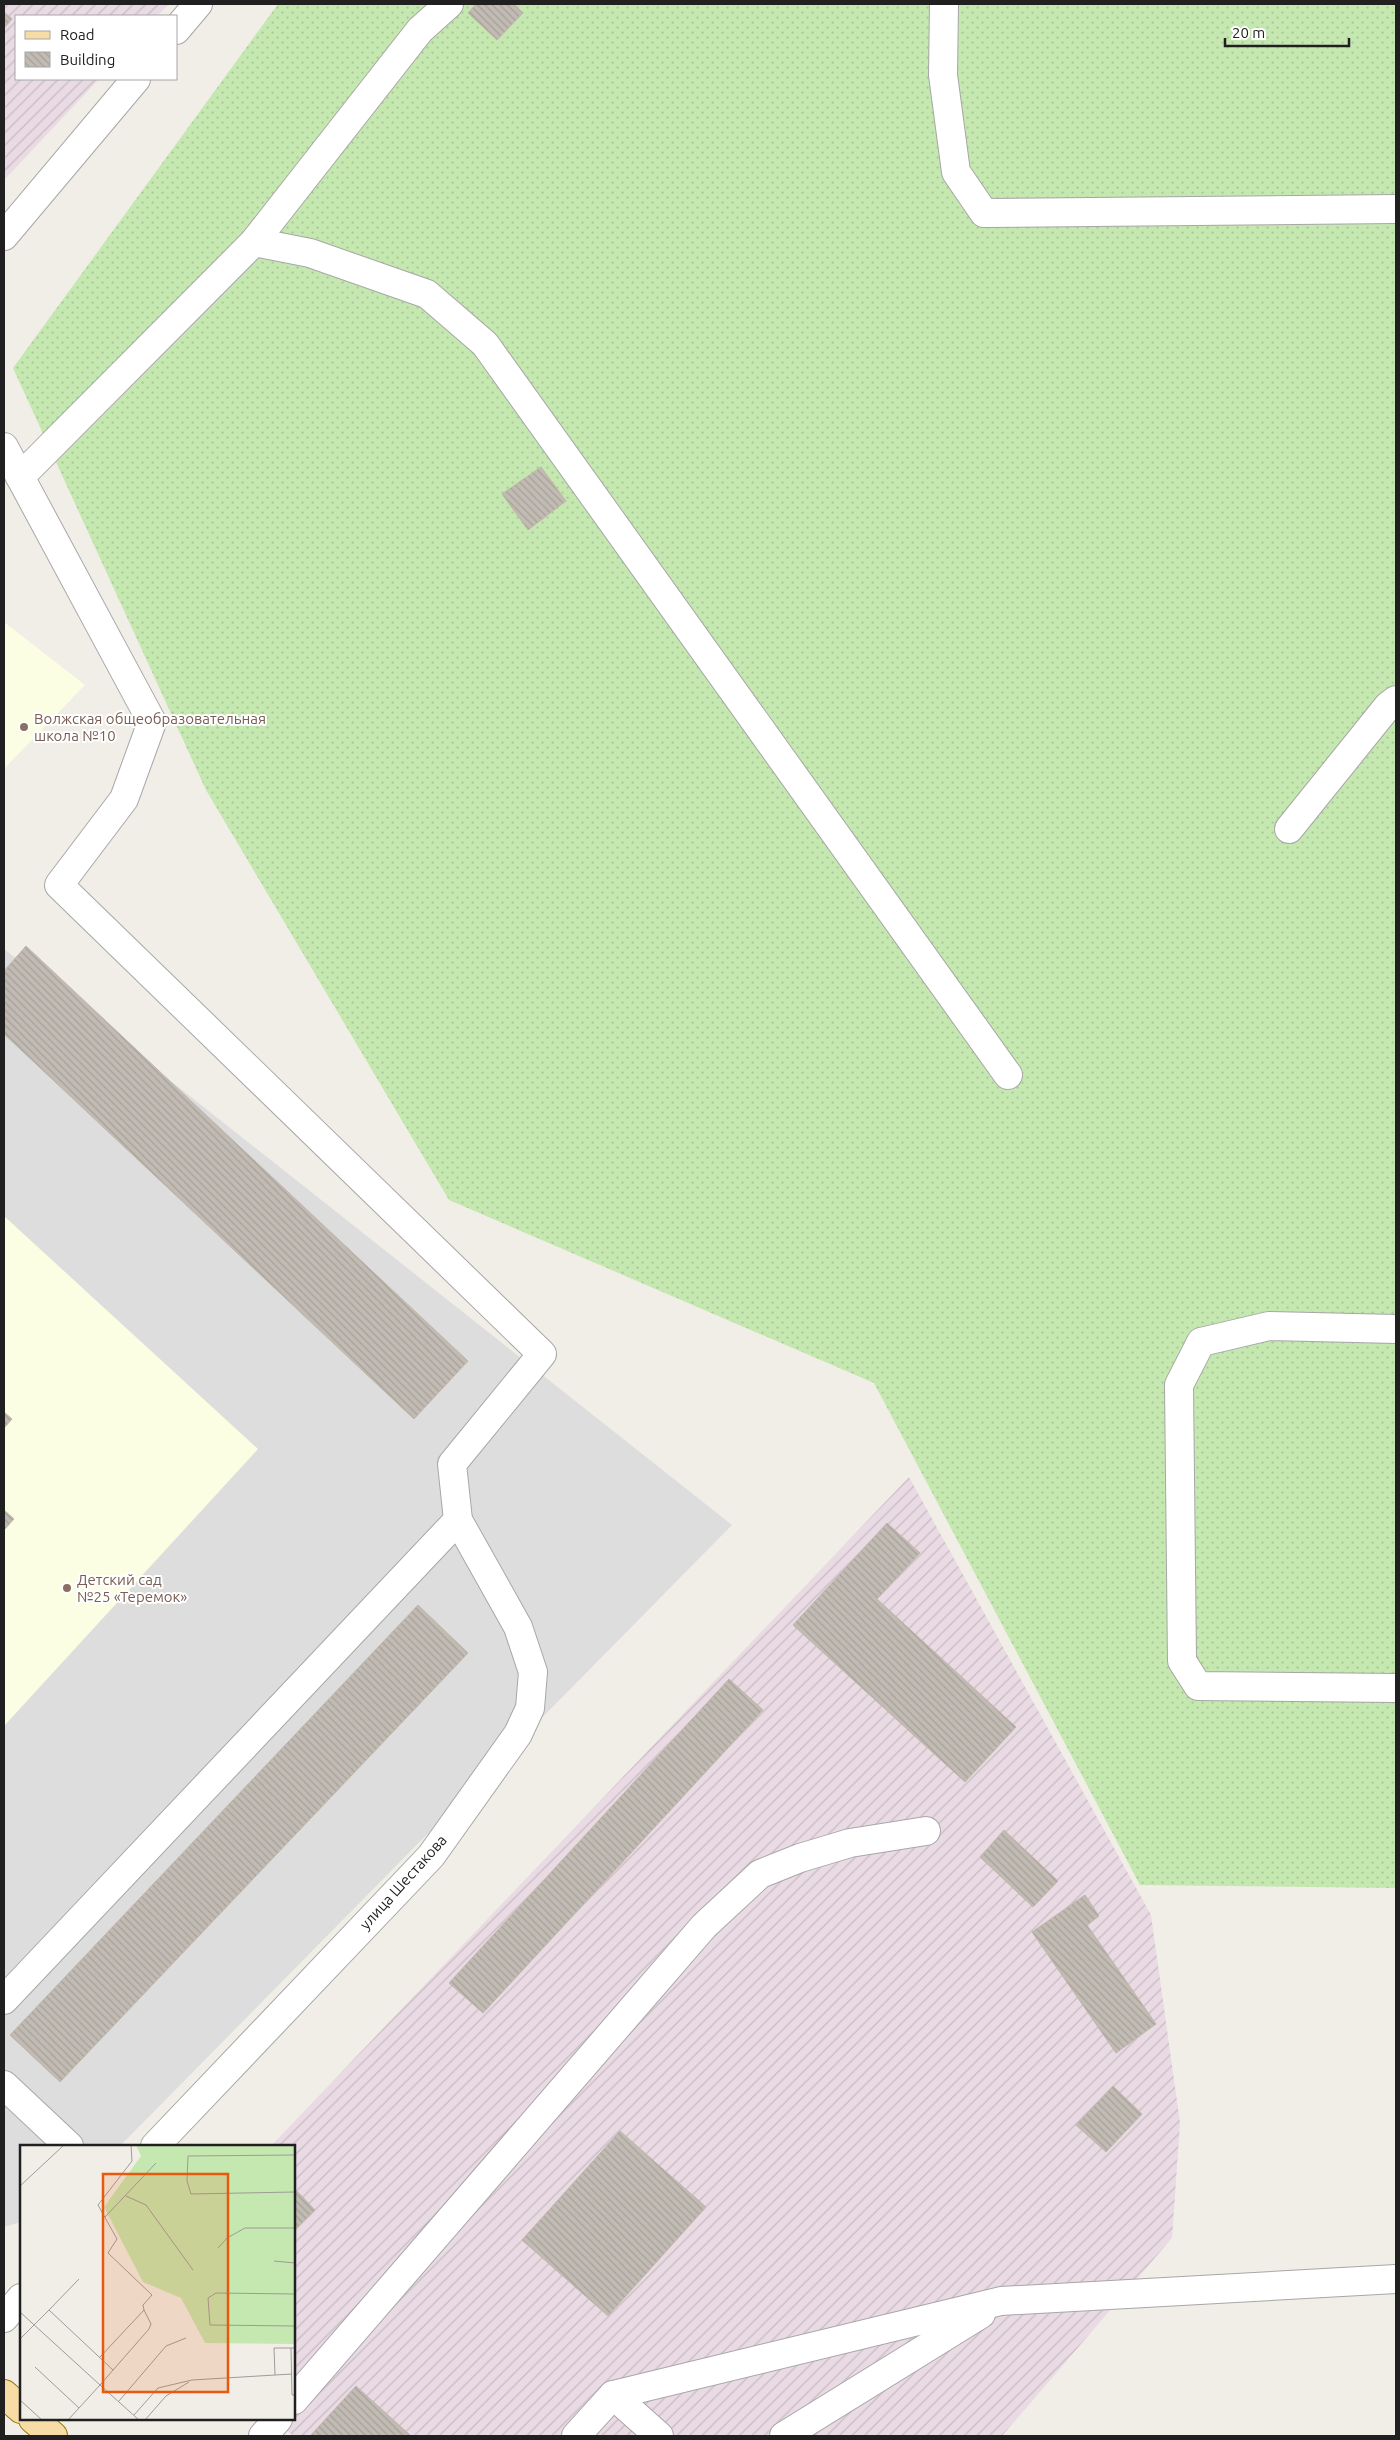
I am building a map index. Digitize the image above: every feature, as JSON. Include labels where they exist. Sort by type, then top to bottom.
[{"type":"main road","points":[[4,2394],[20,2408]]},
{"type":"main road","points":[[34,2420],[53,2436]]},
{"type":"street","points":[[178,28],[198,4]]},
{"type":"street","points":[[20,477],[254,242],[420,30],[449,4]]},
{"type":"street","points":[[944,4],[942,75],[956,172],[984,214],[1396,209]]},
{"type":"street","points":[[4,236],[135,80]]},
{"type":"street","points":[[254,242],[310,253],[427,294],[485,344],[1008,1075]]},
{"type":"street","points":[[4,447],[152,722],[124,799],[59,885],[542,1354],[452,1464],[458,1520],[4,2000]]},
{"type":"street","points":[[1289,828],[1388,706],[1396,700]]},
{"type":"street","points":[[1396,1328],[1269,1326],[1201,1342],[1179,1385],[1179,1395],[1182,1661],[1198,1686],[1396,1688]]},
{"type":"street","name":"улица Шестакова","points":[[156,2145],[431,1856],[518,1734],[530,1708],[533,1672],[518,1627],[458,1520]]},
{"type":"street","points":[[295,2399],[704,1926],[760,1874],[800,1858],[850,1843],[926,1831]]},
{"type":"street","points":[[4,2085],[68,2145]]},
{"type":"street","points":[[576,2436],[613,2395],[1001,2301],[1396,2278]]},
{"type":"street","points":[[4,2318],[20,2299]]},
{"type":"street","points":[[784,2436],[1001,2301]]},
{"type":"street","points":[[613,2395],[659,2436]]},
{"type":"street","points":[[263,2436],[277,2420]]},
{"type":"shaded area","points":[[4,4],[169,4],[158,15],[15,15],[15,80],[98,80],[4,180]]},
{"type":"shaded area","name":"Волжская общеобразовательная школа №10","points":[[4,622],[85,685],[4,769]]},
{"type":"shaded area","points":[[4,949],[732,1525],[121,2145],[20,2145],[20,2222],[4,2227]]},
{"type":"shaded area","name":"Детский сад №25 «Теремок»","points":[[4,1216],[258,1449],[4,1726]]},
{"type":"shaded area","points":[[909,1477],[1151,1915],[1180,2123],[1172,2238],[1002,2436],[293,2436],[275,2420],[295,2420],[295,2145],[272,2145]]},
{"type":"green space","points":[[278,4],[1396,4],[1396,1888],[1140,1885],[874,1383],[449,1200],[206,790],[13,368]]},
{"type":"building","points":[[476,4],[514,4],[523,13],[497,40],[468,13]]},
{"type":"building","points":[[4,12],[12,19],[4,28]]},
{"type":"building","points":[[541,467],[566,501],[528,530],[502,494]]},
{"type":"building","points":[[26,946],[468,1361],[414,1419],[4,1034],[4,971]]},
{"type":"building","points":[[4,1412],[12,1419],[4,1428]]},
{"type":"building","points":[[4,1510],[14,1519],[4,1530]]},
{"type":"building","points":[[887,1523],[920,1553],[877,1599],[1016,1727],[965,1782],[793,1625]]},
{"type":"building","points":[[418,1605],[468,1653],[60,2082],[10,2035]]},
{"type":"building","points":[[729,1679],[763,1710],[483,2013],[449,1983]]},
{"type":"building","points":[[1004,1830],[1058,1881],[1033,1907],[980,1857]]},
{"type":"building","points":[[1085,1895],[1099,1916],[1087,1925],[1156,2024],[1116,2053],[1032,1932]]},
{"type":"building","points":[[1113,2086],[1142,2114],[1106,2152],[1076,2125]]},
{"type":"building","points":[[620,2131],[706,2207],[608,2316],[522,2240]]},
{"type":"building","points":[[295,2189],[315,2210],[295,2230]]},
{"type":"building","points":[[356,2386],[411,2436],[310,2436]]},
{"type":"place","name":"Волжская общеобразовательная школа №10","points":[[24,727]]},
{"type":"place","name":"Детский сад №25 «Теремок»","points":[[67,1588]]}]
